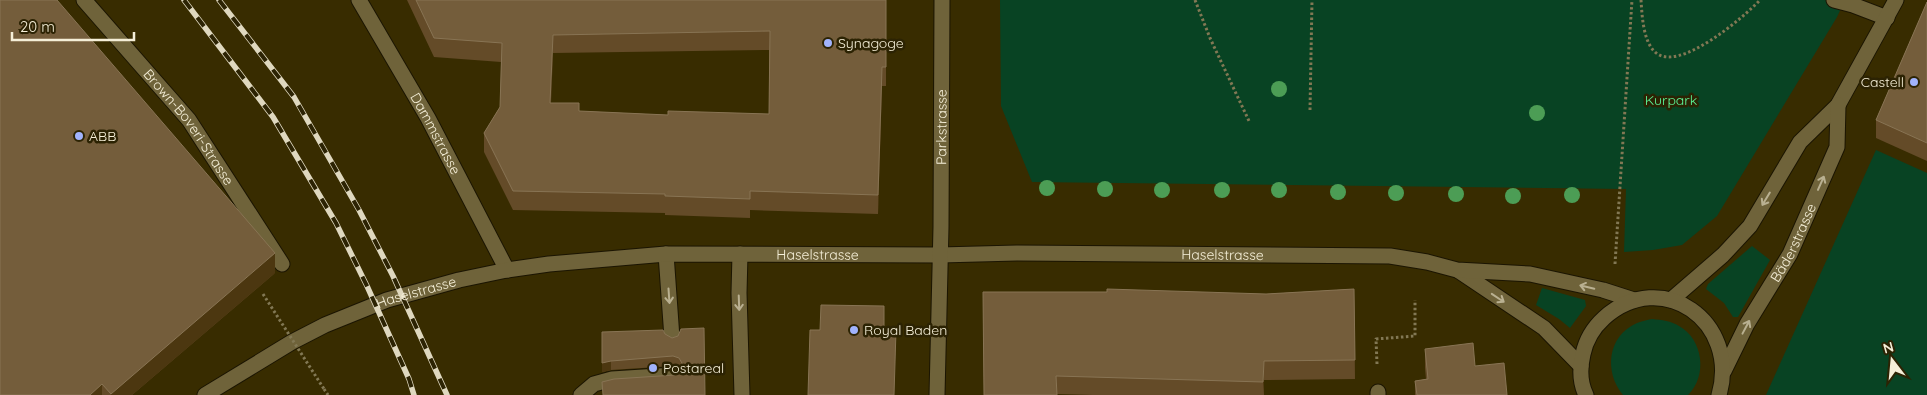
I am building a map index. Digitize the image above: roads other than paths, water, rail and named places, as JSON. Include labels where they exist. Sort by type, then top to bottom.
[{"type":"street","name":"Brown-Boveri-Strasse","points":[[84,0],[189,120],[282,264]]},
{"type":"street","name":"Dammstrasse","points":[[359,0],[428,118],[507,270]]},
{"type":"street","name":"Parkstrasse","points":[[937,395],[942,0]]},
{"type":"street","points":[[1834,0],[1887,18]]},
{"type":"street","name":"Bäderstrasse","points":[[1671,300],[1723,255],[1750,226],[1800,142],[1838,105],[1896,0]]},
{"type":"street","name":"Bäderstrasse","points":[[1724,371],[1747,324],[1790,254],[1837,148],[1838,105]]},
{"type":"street","name":"Haselstrasse","points":[[205,395],[292,342],[361,310],[419,290],[507,270],[549,264],[666,254],[940,255],[1017,252],[1358,254],[1390,256],[1427,262],[1457,270],[1530,274],[1603,290],[1634,300]]},
{"type":"street","points":[[666,254],[672,338]]},
{"type":"street","points":[[740,254],[739,293],[742,395]]},
{"type":"street","name":"Haselstrasse","points":[[1457,270],[1544,328],[1581,366]]},
{"type":"street","points":[[1586,395],[1581,366],[1585,343],[1597,324],[1614,309],[1634,300],[1652,298],[1671,300],[1693,310],[1710,326],[1721,348],[1724,371],[1719,395]]},
{"type":"street","points":[[581,395],[594,384],[612,379],[674,375]]},
{"type":"railway","points":[[184,0],[273,117],[336,223],[367,286],[409,379],[414,395]]},
{"type":"railway","points":[[219,0],[294,97],[359,210],[393,276],[447,395]]},
{"type":"place","name":"Synagoge","points":[[828,43]]},
{"type":"place","name":"Castell","points":[[1914,82]]},
{"type":"place","name":"ABB","points":[[79,136]]},
{"type":"place","name":"Royal Baden","points":[[854,330]]},
{"type":"place","name":"Postareal","points":[[653,368]]},
{"type":"park label","name":"Kurpark","points":[[1671,100]]}]
